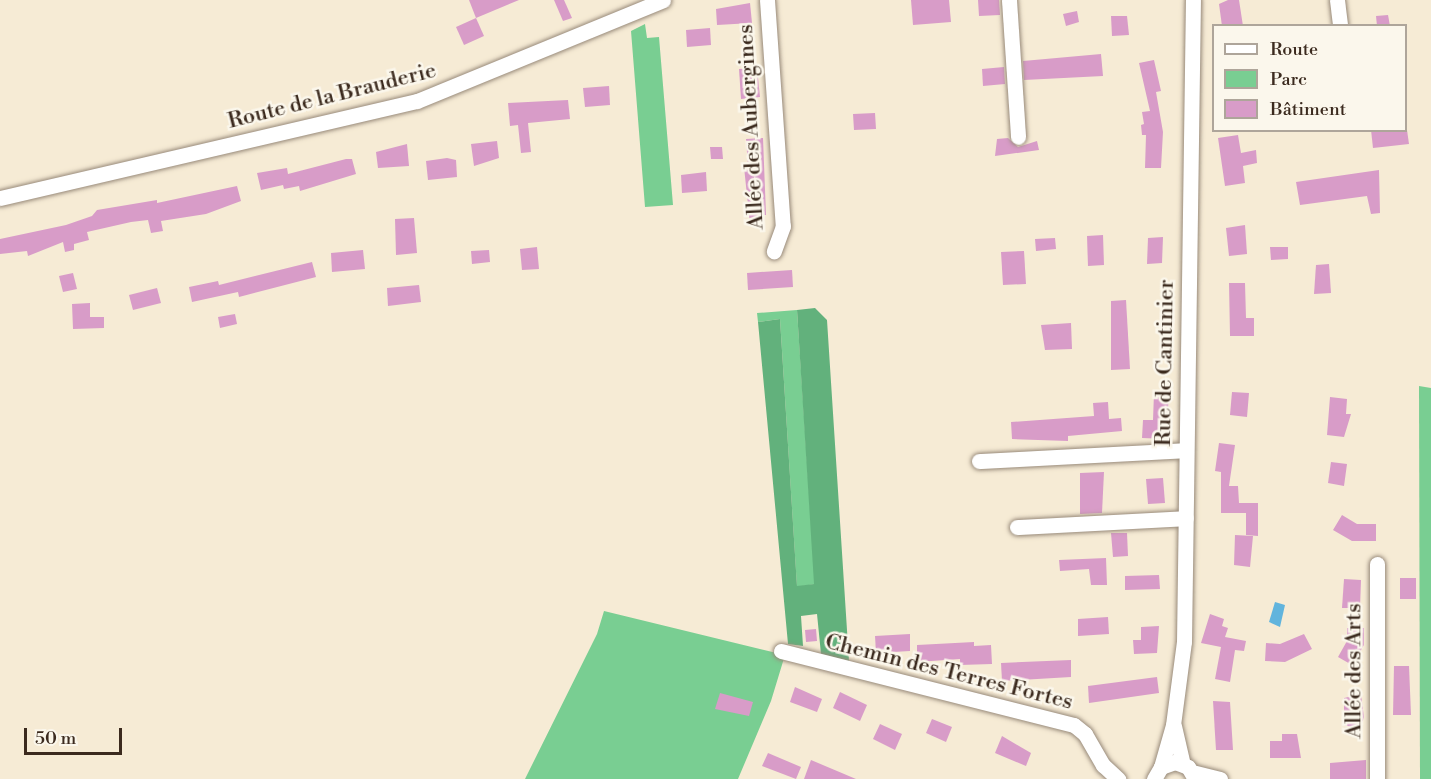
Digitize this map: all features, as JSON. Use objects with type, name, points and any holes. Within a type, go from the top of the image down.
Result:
[{"type":"street","name":"Route de la Brauderie","points":[[0,198],[417,101],[663,0]]},
{"type":"street","name":"Allée des Aubergines","points":[[767,0],[783,226],[774,251]]},
{"type":"street","points":[[1009,0],[1018,136]]},
{"type":"street","name":"Rue de Cantinier","points":[[1158,773],[1173,725],[1184,642],[1193,0]]},
{"type":"street","points":[[1336,0],[1340,24]]},
{"type":"street","points":[[980,461],[1186,450]]},
{"type":"street","points":[[1017,526],[1186,518]]},
{"type":"street","name":"Allée des Arts","points":[[1377,564],[1377,779]]},
{"type":"street","name":"Chemin des Terres Fortes","points":[[781,651],[1074,725],[1085,734],[1103,765],[1118,779]]},
{"type":"street","name":"Rue de Cantinier","points":[[1173,725],[1190,771]]},
{"type":"street","points":[[1158,773],[1190,771],[1220,779]]},
{"type":"green space","points":[[645,24],[647,38],[659,37],[673,205],[645,207],[631,31]]},
{"type":"green space","points":[[815,308],[827,320],[849,661],[821,654],[817,614],[801,616],[803,646],[788,644],[758,322],[780,319],[797,586],[814,584],[797,310]]},
{"type":"green space","points":[[797,310],[815,584],[797,587],[780,319],[758,322],[757,313]]},
{"type":"green space","points":[[1419,386],[1431,388],[1431,779],[1420,779]]},
{"type":"green space","points":[[604,611],[785,655],[771,701],[738,779],[525,779],[597,634]]},
{"type":"water","points":[[1275,602],[1285,605],[1280,627],[1269,622]]},
{"type":"building","points":[[469,0],[519,0],[476,18]]},
{"type":"building","points":[[554,0],[564,0],[572,18],[563,21]]},
{"type":"building","points":[[911,0],[949,0],[951,22],[913,25]]},
{"type":"building","points":[[978,0],[999,0],[1000,15],[979,16]]},
{"type":"building","points":[[1228,0],[1239,0],[1243,24],[1222,24],[1219,4]]},
{"type":"building","points":[[750,3],[752,23],[717,25],[716,9]]},
{"type":"building","points":[[1077,11],[1079,22],[1066,26],[1063,14]]},
{"type":"building","points":[[1388,15],[1390,24],[1377,24],[1376,16]]},
{"type":"building","points":[[1111,16],[1127,16],[1129,35],[1112,36]]},
{"type":"building","points":[[476,18],[484,36],[464,45],[456,27]]},
{"type":"building","points":[[710,28],[711,45],[687,47],[686,30]]},
{"type":"building","points":[[1101,54],[1103,76],[1024,80],[1023,61]]},
{"type":"building","points":[[1154,60],[1161,91],[1156,92],[1163,132],[1161,168],[1145,168],[1146,135],[1142,135],[1141,125],[1144,124],[1142,112],[1150,111],[1139,63]]},
{"type":"building","points":[[1004,67],[1005,84],[983,86],[982,69]]},
{"type":"building","points":[[757,68],[760,97],[741,99],[739,69]]},
{"type":"building","points":[[609,86],[610,105],[585,107],[583,88]]},
{"type":"building","points":[[568,100],[570,119],[528,123],[531,152],[521,153],[518,125],[510,126],[508,103]]},
{"type":"building","points":[[875,113],[876,129],[854,130],[853,114]]},
{"type":"building","points":[[1407,130],[1409,144],[1373,148],[1371,132],[1407,132]]},
{"type":"building","points":[[1238,135],[1241,153],[1256,150],[1257,163],[1243,166],[1245,183],[1225,186],[1218,138]]},
{"type":"building","points":[[763,138],[766,215],[762,215],[763,223],[750,224],[744,167],[748,166],[746,139]]},
{"type":"building","points":[[1008,138],[1018,147],[1037,141],[1039,150],[995,156],[997,139]]},
{"type":"building","points":[[497,141],[499,158],[474,166],[471,144]]},
{"type":"building","points":[[407,144],[409,166],[378,168],[376,152]]},
{"type":"building","points":[[710,147],[722,147],[723,159],[711,159]]},
{"type":"building","points":[[447,158],[456,160],[457,177],[428,180],[426,161]]},
{"type":"building","points":[[352,159],[356,174],[300,191],[299,186],[284,189],[283,185],[261,190],[257,173],[287,168],[288,174]]},
{"type":"building","points":[[1379,170],[1380,213],[1371,214],[1367,196],[1300,205],[1296,182]]},
{"type":"building","points":[[706,172],[707,191],[682,193],[681,175]]},
{"type":"building","points":[[237,186],[241,201],[206,214],[161,221],[163,231],[151,233],[148,220],[131,222],[87,232],[89,240],[74,244],[74,250],[65,252],[63,242],[28,256],[27,251],[0,254],[0,239],[66,225],[92,216],[97,210],[157,200],[157,203]]},
{"type":"building","points":[[414,218],[417,253],[396,255],[395,219]]},
{"type":"building","points":[[1245,225],[1247,254],[1229,256],[1226,228]]},
{"type":"building","points":[[1103,235],[1104,265],[1088,266],[1087,236]]},
{"type":"building","points":[[1163,237],[1162,263],[1147,264],[1148,238]]},
{"type":"building","points":[[1055,238],[1056,249],[1036,251],[1035,239]]},
{"type":"building","points":[[537,247],[539,269],[522,270],[520,249]]},
{"type":"building","points":[[1270,247],[1288,247],[1288,259],[1271,260]]},
{"type":"building","points":[[363,250],[365,269],[332,272],[331,253]]},
{"type":"building","points":[[489,250],[490,262],[472,264],[471,251]]},
{"type":"building","points":[[1024,251],[1026,284],[1003,285],[1001,252]]},
{"type":"building","points":[[312,262],[316,277],[239,297],[238,292],[192,302],[189,287],[218,281],[219,285]]},
{"type":"building","points":[[1329,264],[1331,293],[1314,294],[1316,265]]},
{"type":"building","points":[[792,270],[793,287],[748,290],[747,273]]},
{"type":"building","points":[[73,273],[77,289],[63,292],[59,276]]},
{"type":"building","points":[[1229,283],[1245,283],[1246,318],[1254,318],[1254,336],[1230,336]]},
{"type":"building","points":[[419,285],[421,302],[388,306],[387,288]]},
{"type":"building","points":[[157,288],[161,303],[133,310],[129,295]]},
{"type":"building","points":[[1126,300],[1130,369],[1111,370],[1111,301]]},
{"type":"building","points":[[90,303],[90,317],[104,317],[104,328],[73,329],[72,304]]},
{"type":"building","points":[[235,314],[237,324],[220,328],[218,317]]},
{"type":"building","points":[[1071,323],[1072,349],[1045,350],[1041,325]]},
{"type":"building","points":[[1232,392],[1249,393],[1247,417],[1230,415]]},
{"type":"building","points":[[1154,393],[1169,394],[1166,439],[1142,438],[1143,420],[1153,420]]},
{"type":"building","points":[[1330,397],[1347,399],[1346,414],[1351,414],[1344,437],[1327,435]]},
{"type":"building","points":[[1108,402],[1109,419],[1121,418],[1122,431],[1068,436],[1068,441],[1012,439],[1011,422],[1094,416],[1093,403]]},
{"type":"building","points":[[1219,443],[1235,445],[1229,486],[1238,486],[1239,503],[1258,503],[1258,536],[1246,535],[1246,513],[1221,513],[1221,472],[1215,471]]},
{"type":"building","points":[[1331,462],[1347,464],[1344,486],[1328,483]]},
{"type":"building","points":[[1104,472],[1102,513],[1080,514],[1080,473]]},
{"type":"building","points":[[1163,478],[1165,503],[1148,504],[1146,479]]},
{"type":"building","points":[[1342,515],[1357,524],[1376,524],[1376,541],[1352,541],[1333,530]]},
{"type":"building","points":[[1111,533],[1127,533],[1128,556],[1113,557]]},
{"type":"building","points":[[1235,535],[1253,536],[1250,567],[1234,565]]},
{"type":"building","points":[[1106,558],[1107,585],[1091,585],[1089,569],[1060,571],[1059,560]]},
{"type":"building","points":[[1159,575],[1160,589],[1125,590],[1125,576]]},
{"type":"building","points":[[1400,578],[1416,578],[1416,599],[1400,599]]},
{"type":"building","points":[[1344,579],[1361,580],[1360,608],[1342,608]]},
{"type":"building","points":[[1210,614],[1224,619],[1222,626],[1228,628],[1225,637],[1246,641],[1244,651],[1235,650],[1230,682],[1215,679],[1221,647],[1201,643]]},
{"type":"building","points":[[1108,617],[1109,634],[1078,636],[1078,619]]},
{"type":"building","points":[[1159,626],[1157,653],[1134,654],[1133,640],[1141,640],[1141,627]]},
{"type":"building","points":[[1347,628],[1364,628],[1364,645],[1352,665],[1338,657],[1347,641]]},
{"type":"building","points":[[816,629],[817,641],[806,642],[805,630]]},
{"type":"building","points":[[910,634],[910,651],[876,653],[875,636]]},
{"type":"building","points":[[1304,634],[1312,649],[1285,662],[1265,661],[1266,643],[1280,644]]},
{"type":"building","points":[[974,642],[974,646],[991,645],[992,664],[960,665],[960,659],[917,662],[917,645]]},
{"type":"building","points":[[1071,660],[1071,677],[1002,681],[1001,663]]},
{"type":"building","points":[[1394,666],[1409,666],[1411,715],[1393,715]]},
{"type":"building","points":[[1157,677],[1159,693],[1089,703],[1088,686]]},
{"type":"building","points":[[795,687],[822,699],[817,712],[790,702]]},
{"type":"building","points":[[840,692],[867,705],[860,721],[833,708]]},
{"type":"building","points":[[720,693],[753,702],[749,716],[715,709]]},
{"type":"building","points":[[1361,694],[1364,717],[1360,729],[1344,725],[1344,698]]},
{"type":"building","points":[[1213,701],[1230,702],[1233,750],[1216,750]]},
{"type":"building","points":[[932,719],[952,727],[946,742],[926,733]]},
{"type":"building","points":[[880,724],[902,734],[895,750],[873,739]]},
{"type":"building","points":[[1282,734],[1297,734],[1301,758],[1270,758],[1270,741],[1282,741]]},
{"type":"building","points":[[1002,736],[1031,753],[1026,766],[995,753]]},
{"type":"building","points":[[768,753],[801,767],[796,779],[762,766]]},
{"type":"building","points":[[811,760],[856,779],[804,779]]},
{"type":"building","points":[[1366,760],[1366,779],[1330,779],[1330,763]]}]
